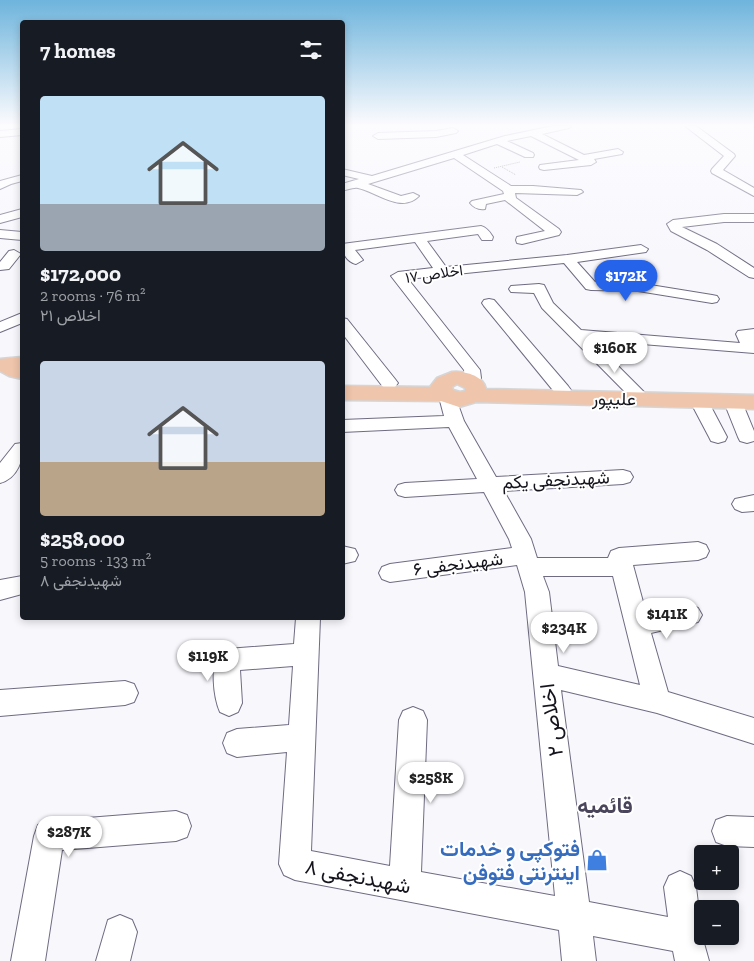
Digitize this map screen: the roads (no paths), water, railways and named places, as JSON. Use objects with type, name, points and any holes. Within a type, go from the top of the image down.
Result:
[{"type":"main road","points":[[9,364],[16,372],[20,373]]},
{"type":"main road","name":"علیپور","points":[[345,382],[389,382],[459,395],[562,390],[754,396]]},
{"type":"main road","name":"علیپور","points":[[345,393],[743,402]]},
{"type":"street","points":[[345,187],[401,171]]},
{"type":"street","points":[[481,171],[509,193],[510,198],[554,232],[522,240]]},
{"type":"street","points":[[716,171],[754,193]]},
{"type":"street","points":[[345,173],[372,180]]},
{"type":"street","points":[[0,186],[8,181],[20,178]]},
{"type":"street","points":[[358,184],[401,200],[413,196]]},
{"type":"street","points":[[481,206],[476,203],[509,193],[578,192]]},
{"type":"street","points":[[708,208],[724,218]]},
{"type":"street","points":[[0,219],[20,214]]},
{"type":"street","points":[[518,219],[532,216]]},
{"type":"street","points":[[754,218],[724,218],[673,224],[675,228],[712,247],[754,274]]},
{"type":"street","points":[[356,260],[346,247],[481,230],[487,236]]},
{"type":"street","points":[[0,234],[20,236]]},
{"type":"street","points":[[418,238],[443,272]]},
{"type":"street","name":"اخلاص ۱۷","points":[[459,395],[473,378],[472,370],[398,276],[567,259],[641,249]]},
{"type":"street","points":[[0,266],[4,266],[14,254]]},
{"type":"street","points":[[567,259],[591,286],[638,287],[712,299]]},
{"type":"street","points":[[519,296],[539,288],[547,305],[636,393]]},
{"type":"street","points":[[489,303],[562,390]]},
{"type":"street","points":[[1,323],[20,318]]},
{"type":"street","points":[[345,326],[389,382]]},
{"type":"street","points":[[576,334],[750,349],[744,334],[754,334]]},
{"type":"street","points":[[345,350],[362,347]]},
{"type":"street","points":[[345,425],[459,395]]},
{"type":"street","name":"اخلاص ۲","points":[[459,395],[490,484],[520,539],[537,592],[579,961]]},
{"type":"street","points":[[699,401],[718,437]]},
{"type":"street","points":[[743,402],[747,437]]},
{"type":"street","points":[[0,476],[20,451]]},
{"type":"street","name":"شهیدنجفی یکم","points":[[406,490],[622,477]]},
{"type":"street","points":[[657,701],[620,557],[698,551]]},
{"type":"street","name":"شهیدنجفی ۶","points":[[390,573],[527,561],[622,567]]},
{"type":"street","points":[[0,590],[20,585]]},
{"type":"street","points":[[637,625],[690,615]]},
{"type":"street","name":"شهیدنجفی ۸","points":[[308,620],[295,864],[574,917],[690,949]]},
{"type":"street","points":[[229,703],[227,660],[306,654]]},
{"type":"street","points":[[546,676],[657,701],[754,731]]},
{"type":"street","points":[[0,703],[125,693]]},
{"type":"street","points":[[405,886],[413,720]]},
{"type":"street","points":[[237,743],[302,738]]},
{"type":"street","points":[[28,961],[49,836],[176,826]]},
{"type":"street","points":[[680,886],[690,949]]},
{"type":"place","name":"فتوکپی و خدمات اینترنتی فتوفن","points":[[597,860]]},
{"type":"district","name":"قائمیه","points":[[605,805]]}]
